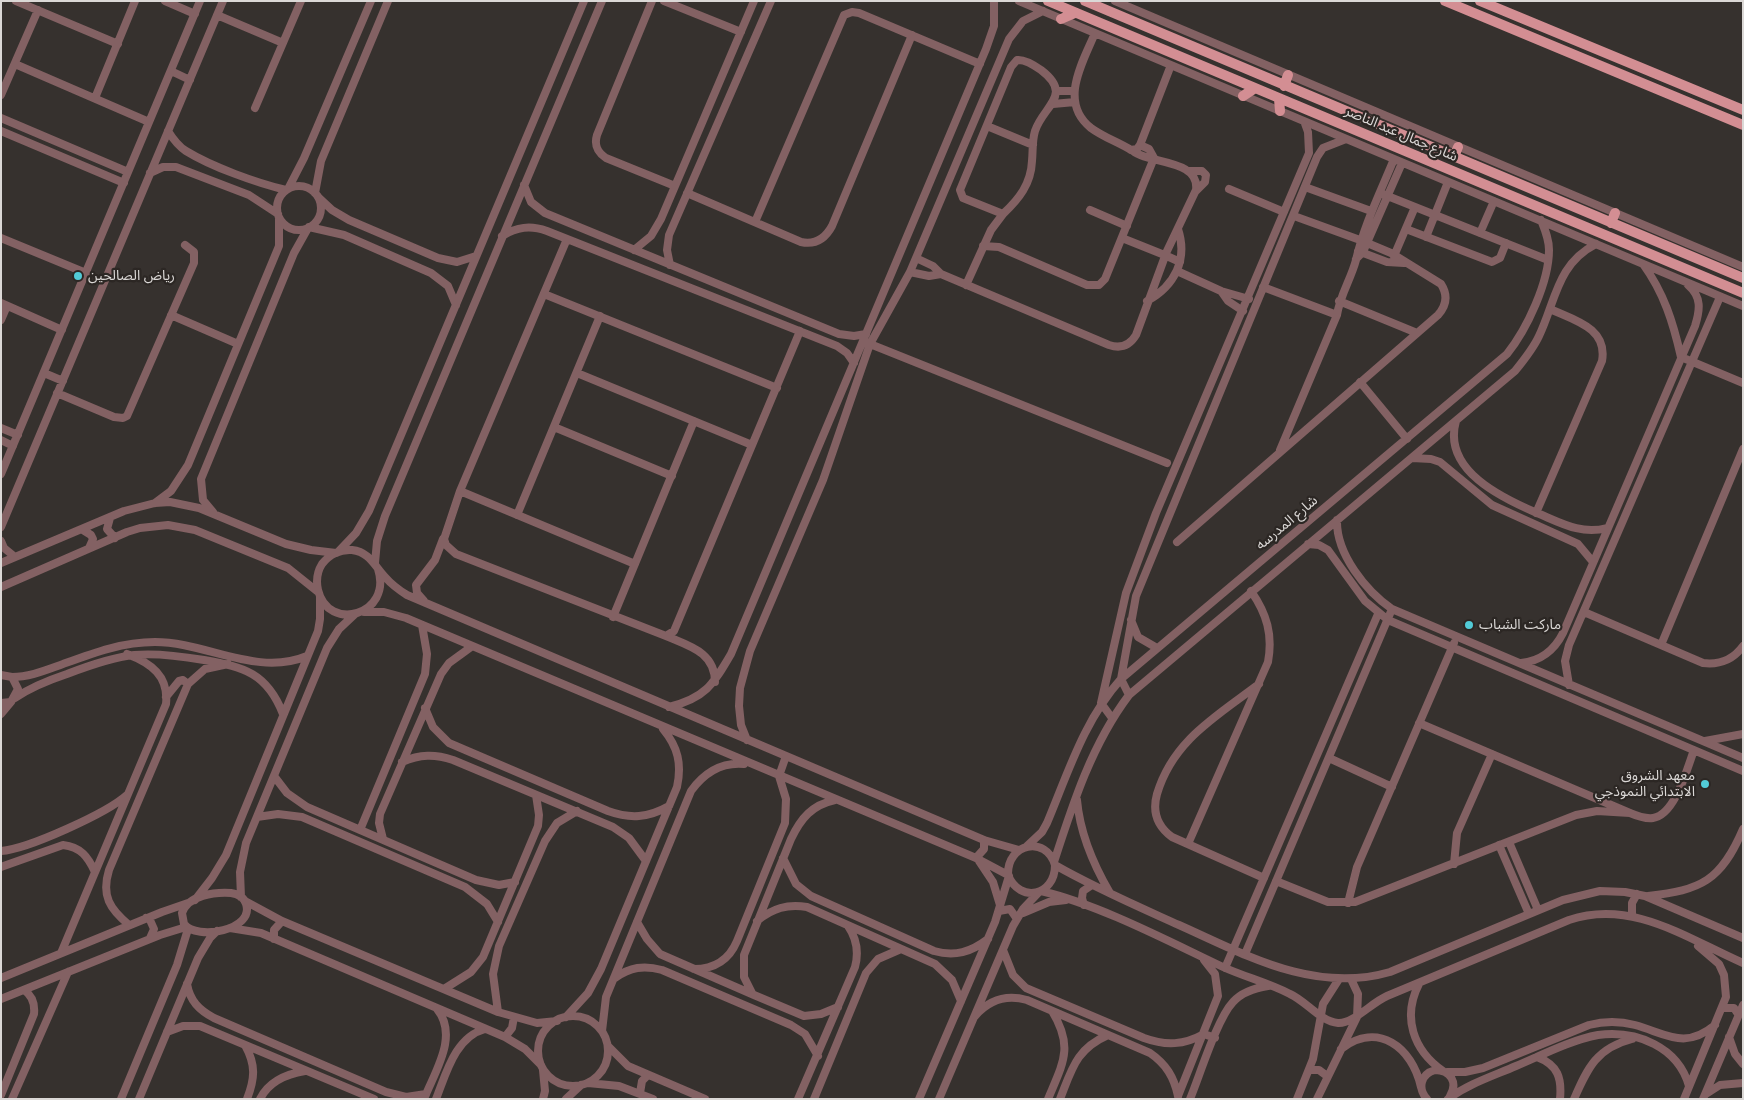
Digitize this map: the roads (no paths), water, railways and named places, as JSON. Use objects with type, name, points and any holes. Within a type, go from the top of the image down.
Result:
[{"type":"main road","name":"شارع جمال عبد الناصر","points":[[1048,1],[1743,293]]},
{"type":"main road","name":"شارع جمال عبد الناصر","points":[[1085,1],[1743,278]]},
{"type":"main road","points":[[1445,1],[1743,125]]},
{"type":"main road","points":[[1480,1],[1743,110]]},
{"type":"main road","points":[[1060,18],[1075,12]]},
{"type":"main road","points":[[1284,86],[1288,75]]},
{"type":"main road","points":[[1243,96],[1255,88]]},
{"type":"main road","points":[[1279,98],[1280,111]]},
{"type":"main road","points":[[1454,157],[1458,147]]},
{"type":"main road","points":[[1611,223],[1616,213]]},
{"type":"street","points":[[16,1],[118,44]]},
{"type":"street","points":[[95,98],[135,1]]},
{"type":"street","points":[[165,1],[195,14]]},
{"type":"street","points":[[1,474],[200,1]]},
{"type":"street","points":[[1,527],[223,1]]},
{"type":"street","points":[[255,108],[301,1]]},
{"type":"street","points":[[155,503],[171,491],[184,475],[279,246],[279,198],[287,189],[322,116],[371,1]]},
{"type":"street","points":[[216,515],[203,500],[200,480],[298,244],[308,228],[317,221],[320,212],[316,195],[321,161],[388,1]]},
{"type":"street","points":[[584,1],[369,511],[356,533],[321,566],[317,579],[320,619],[308,654],[226,855],[212,878],[182,913],[182,921],[187,928],[198,932],[217,931],[230,928],[245,917],[241,860],[257,817],[323,658],[339,629],[377,597],[381,584],[377,566],[381,527],[602,1]]},
{"type":"street","points":[[652,1],[597,135],[596,146],[598,151],[606,158],[675,186]]},
{"type":"street","points":[[664,1],[741,32]]},
{"type":"street","points":[[634,250],[646,241],[655,230],[754,1]]},
{"type":"street","points":[[670,265],[667,250],[669,235],[771,1]]},
{"type":"street","points":[[669,707],[696,698],[714,683],[731,654],[986,50],[994,26],[994,1]]},
{"type":"street","points":[[1019,1],[1743,306]]},
{"type":"street","points":[[1115,1],[1743,267]]},
{"type":"street","points":[[1,95],[38,10]]},
{"type":"street","points":[[747,740],[741,725],[739,706],[740,688],[747,660],[823,480],[870,344],[910,272],[1002,55],[1015,29],[1032,15],[1043,11]]},
{"type":"street","points":[[755,222],[844,15],[852,12],[859,13],[980,64]]},
{"type":"street","points":[[217,14],[283,43]]},
{"type":"street","points":[[916,258],[933,266],[941,274],[1114,347],[1124,346],[1133,339],[1166,255],[1194,193],[1206,177],[1202,171],[1188,171],[1154,158],[1149,149],[1136,148],[1091,128],[1081,116],[1075,102],[1074,90],[1095,33]]},
{"type":"street","points":[[687,193],[806,243],[818,241],[828,233],[912,35]]},
{"type":"street","points":[[986,50],[996,47],[1002,55]]},
{"type":"street","points":[[966,285],[988,236],[1026,188],[1032,168],[1033,144],[1038,124],[1053,104],[1056,91],[1053,82],[1047,74],[1031,64],[1016,60],[1011,67],[960,192],[963,198],[1004,214]]},
{"type":"street","points":[[15,64],[149,122]]},
{"type":"street","points":[[1136,148],[1171,65]]},
{"type":"street","points":[[171,71],[190,80]]},
{"type":"street","points":[[1056,91],[1074,90]]},
{"type":"street","points":[[1053,104],[1075,102]]},
{"type":"street","points":[[322,116],[337,122]]},
{"type":"street","points":[[1,118],[128,172]]},
{"type":"street","points":[[1112,718],[1101,703],[1126,594],[1178,461],[1242,311],[1249,299],[1305,162],[1310,144],[1304,122]]},
{"type":"street","points":[[702,123],[715,129]]},
{"type":"street","points":[[986,126],[1033,144]]},
{"type":"street","points":[[1,131],[124,183]]},
{"type":"street","points":[[168,131],[178,145],[192,155],[253,181],[287,189],[302,186],[349,220],[438,258],[457,262],[476,256]]},
{"type":"street","points":[[528,134],[543,140]]},
{"type":"street","points":[[1129,695],[1121,679],[1130,618],[1136,596],[1314,165],[1323,148],[1346,139]]},
{"type":"street","points":[[984,246],[999,247],[1087,285],[1095,286],[1105,279],[1154,158]]},
{"type":"street","points":[[1364,241],[1371,211],[1384,195],[1394,159]]},
{"type":"street","points":[[1305,162],[1314,165]]},
{"type":"street","points":[[1278,453],[1337,315],[1339,302],[1356,259],[1384,195],[1402,163]]},
{"type":"street","points":[[150,173],[163,167],[176,167],[249,196],[290,228],[299,230],[308,228],[344,236],[431,273],[448,286],[456,305]]},
{"type":"street","points":[[1188,171],[1196,181],[1194,193]]},
{"type":"street","points":[[1426,237],[1448,182]]},
{"type":"street","points":[[524,186],[532,202],[538,208],[554,217],[842,335],[866,334]]},
{"type":"street","points":[[928,186],[944,192]]},
{"type":"street","points":[[1305,187],[1371,211]]},
{"type":"street","points":[[1229,189],[1284,212]]},
{"type":"street","points":[[1384,195],[1548,260]]},
{"type":"street","points":[[1480,233],[1494,201]]},
{"type":"street","points":[[1394,256],[1415,207]]},
{"type":"street","points":[[1090,210],[1127,226]]},
{"type":"street","points":[[1177,542],[1442,310],[1446,297],[1441,284],[1429,275],[1364,241],[1294,216]]},
{"type":"street","points":[[547,231],[547,222],[554,217]]},
{"type":"street","name":"شارع المدرسه","points":[[1022,848],[1038,836],[1047,823],[1084,736],[1101,703],[1121,679],[1507,354],[1521,335],[1537,296],[1548,260],[1548,239],[1540,220]]},
{"type":"street","points":[[502,236],[519,228],[529,227],[547,231],[837,346],[847,353],[854,363]]},
{"type":"street","points":[[1147,301],[1165,289],[1177,272],[1182,245],[1178,229]]},
{"type":"street","points":[[1406,229],[1492,262],[1499,260],[1506,243]]},
{"type":"street","points":[[655,230],[661,236],[669,235]]},
{"type":"street","points":[[988,236],[999,247]]},
{"type":"street","points":[[1,238],[86,273]]},
{"type":"street","points":[[1122,238],[1180,262]]},
{"type":"street","points":[[425,603],[417,593],[416,584],[435,560],[460,491],[568,239]]},
{"type":"street","points":[[938,1099],[1018,917],[1052,881],[1054,864],[1076,796],[1096,748],[1112,718],[1129,695],[1505,380],[1524,360],[1537,339],[1560,282],[1570,263],[1586,248],[1596,244]]},
{"type":"street","points":[[57,393],[114,417],[123,418],[127,416],[195,259],[193,250],[185,245]]},
{"type":"street","points":[[1360,251],[1387,262],[1404,263]]},
{"type":"street","points":[[1642,263],[1659,287],[1668,307],[1681,357]]},
{"type":"street","points":[[910,272],[929,276],[941,274]]},
{"type":"street","points":[[1177,272],[1221,291],[1249,299]]},
{"type":"street","points":[[700,291],[704,279]]},
{"type":"street","points":[[1520,664],[1546,655],[1559,642],[1695,326],[1700,309],[1696,294],[1681,280]]},
{"type":"street","points":[[1264,287],[1337,315]]},
{"type":"street","points":[[1221,291],[1228,301],[1242,311]]},
{"type":"street","points":[[544,294],[777,388]]},
{"type":"street","points":[[1536,513],[1604,352],[1600,336],[1594,330],[1537,296]]},
{"type":"street","points":[[1569,684],[1565,661],[1572,637],[1720,297]]},
{"type":"street","points":[[1339,302],[1417,333]]},
{"type":"street","points":[[1,320],[4,304],[62,330]]},
{"type":"street","points":[[252,311],[268,317]]},
{"type":"street","points":[[171,316],[238,344]]},
{"type":"street","points":[[517,515],[600,316]]},
{"type":"street","points":[[666,636],[676,626],[800,331]]},
{"type":"street","points":[[837,346],[842,343],[842,335]]},
{"type":"street","points":[[870,344],[1167,463]]},
{"type":"street","points":[[1681,357],[1743,383]]},
{"type":"street","points":[[44,373],[63,381]]},
{"type":"street","points":[[577,373],[752,445]]},
{"type":"street","points":[[425,378],[440,384]]},
{"type":"street","points":[[1360,382],[1407,440]]},
{"type":"street","points":[[1432,418],[1443,432]]},
{"type":"street","points":[[614,617],[694,421]]},
{"type":"street","points":[[1456,421],[1454,430],[1455,448],[1464,463],[1495,493],[1577,530],[1592,531],[1608,528]]},
{"type":"street","points":[[554,427],[672,476]]},
{"type":"street","points":[[1,428],[18,435]]},
{"type":"street","points":[[1,440],[13,446]]},
{"type":"street","points":[[1661,645],[1743,449]]},
{"type":"street","points":[[1412,458],[1431,459],[1440,462],[1485,500],[1500,510],[1578,544],[1593,562]]},
{"type":"street","points":[[1178,461],[1189,465]]},
{"type":"street","points":[[807,473],[823,480]]},
{"type":"street","points":[[460,491],[635,564]]},
{"type":"street","points":[[1,563],[83,530],[124,511],[155,503],[186,504],[286,544],[311,550],[358,551],[377,566],[399,590],[425,603],[984,840],[1022,848],[1040,847],[1046,851],[1054,864],[1092,885],[1245,954],[1293,972],[1339,979],[1351,979],[1390,972],[1538,910],[1587,892],[1612,891],[1641,895],[1687,890],[1708,880],[1724,864],[1743,829]]},
{"type":"street","points":[[110,518],[107,529],[114,538]]},
{"type":"street","points":[[1337,520],[1340,541],[1350,562],[1374,594],[1392,609],[1743,758]]},
{"type":"street","points":[[1,587],[89,548],[140,528],[168,525],[196,530],[288,568],[304,579],[334,611],[358,613],[384,612],[422,625],[662,728],[977,859],[1009,875],[1017,889],[1024,892],[1040,892],[1084,905],[1225,968],[1300,999],[1324,1018],[1337,1023],[1351,1021],[1378,1000],[1581,916],[1607,912],[1632,915],[1743,963]]},
{"type":"street","points":[[83,530],[91,534],[92,544],[89,548]]},
{"type":"street","points":[[444,534],[446,545],[456,554],[666,636],[702,652],[713,669],[714,683]]},
{"type":"street","points":[[1,541],[15,557]]},
{"type":"street","points":[[1308,544],[1319,545],[1328,550],[1365,601],[1378,614],[1388,620],[1743,771]]},
{"type":"street","points":[[1188,844],[1268,662],[1270,636],[1264,612],[1251,591]]},
{"type":"street","points":[[1245,954],[1392,609]]},
{"type":"street","points":[[1584,612],[1696,660],[1711,664],[1730,658],[1743,646]]},
{"type":"street","points":[[1225,968],[1378,614]]},
{"type":"street","points":[[1130,618],[1138,636],[1157,648]]},
{"type":"street","points":[[360,830],[418,695],[427,664],[427,644],[422,625]]},
{"type":"street","points":[[1562,633],[1565,637],[1572,637]]},
{"type":"street","points":[[1348,903],[1357,867],[1457,637]]},
{"type":"street","points":[[8,676],[31,675],[114,646],[140,642],[179,644],[254,662],[276,664],[308,654],[316,653],[323,658]]},
{"type":"street","points":[[383,839],[378,823],[380,814],[429,699],[441,674],[449,664],[471,647]]},
{"type":"street","points":[[1,703],[13,700],[43,683],[105,659],[127,654],[158,653],[228,664],[250,671],[267,685],[283,714]]},
{"type":"street","points":[[61,953],[164,710],[166,688],[158,671],[127,654]]},
{"type":"street","points":[[731,654],[738,659],[747,660]]},
{"type":"street","points":[[250,671],[256,668],[254,662]]},
{"type":"street","points":[[129,925],[108,904],[105,885],[109,870],[188,684],[205,669],[228,664]]},
{"type":"street","points":[[1,666],[18,689],[13,700],[1,714]]},
{"type":"street","points":[[166,698],[179,681],[185,681],[188,684]]},
{"type":"street","points":[[1259,684],[1191,737],[1167,767],[1155,802],[1155,812],[1160,827],[1166,833],[1264,878]]},
{"type":"street","points":[[418,695],[426,695],[429,699]]},
{"type":"street","points":[[425,708],[433,727],[445,739],[459,748],[618,814],[639,817],[669,806]]},
{"type":"street","points":[[1419,723],[1630,813]]},
{"type":"street","points":[[543,1099],[545,1079],[539,1048],[540,1040],[550,1026],[566,1017],[582,1002],[595,981],[677,787],[679,761],[673,743],[662,728]]},
{"type":"street","points":[[1704,742],[1743,734]]},
{"type":"street","points":[[453,760],[453,752],[459,748]]},
{"type":"street","points":[[1276,881],[1318,899],[1348,903],[1369,897],[1586,812],[1608,811],[1655,818],[1668,811],[1694,750]]},
{"type":"street","points":[[1454,864],[1457,833],[1492,754]]},
{"type":"street","points":[[402,762],[422,755],[433,755],[453,760],[613,827],[636,845],[646,861]]},
{"type":"street","points":[[694,969],[712,967],[721,963],[728,957],[737,941],[785,823],[787,805],[784,788],[779,776],[786,756]]},
{"type":"street","points":[[1329,758],[1392,787]]},
{"type":"street","points":[[705,1099],[648,1075],[620,1060],[608,1046],[602,1031],[603,1008],[691,790],[709,772],[722,766],[751,765]]},
{"type":"street","points":[[274,776],[287,793],[308,807],[360,830],[476,880],[499,885],[515,882]]},
{"type":"street","points":[[677,787],[685,786],[691,790]]},
{"type":"street","points":[[1,851],[25,846],[95,816],[116,804],[129,793]]},
{"type":"street","points":[[444,989],[471,972],[483,957],[534,836],[539,816],[536,795]]},
{"type":"street","points":[[1076,796],[1079,818],[1088,849],[1110,893]]},
{"type":"street","points":[[754,995],[748,987],[743,967],[747,946],[791,838],[797,826],[809,811],[826,802],[835,800]]},
{"type":"street","points":[[302,817],[303,812],[308,807]]},
{"type":"street","points":[[498,1012],[493,986],[494,962],[545,841],[557,823],[577,811]]},
{"type":"street","points":[[257,817],[278,814],[302,817],[472,890],[488,904],[498,922]]},
{"type":"street","points":[[613,827],[618,820],[618,814]]},
{"type":"street","points":[[534,836],[542,834],[545,841]]},
{"type":"street","points":[[781,834],[791,838]]},
{"type":"street","points":[[977,859],[984,849],[984,840]]},
{"type":"street","points":[[1509,842],[1538,910]]},
{"type":"street","points":[[1,867],[63,845],[83,852],[97,886],[105,885]]},
{"type":"street","points":[[1499,846],[1529,914]]},
{"type":"street","points":[[919,1099],[988,939],[1009,875],[1010,860],[1022,848]]},
{"type":"street","points":[[226,855],[232,860],[241,860]]},
{"type":"street","points":[[783,858],[796,884],[811,896],[940,952],[953,954],[966,952],[988,939]]},
{"type":"street","points":[[977,859],[993,882],[999,909]]},
{"type":"street","points":[[472,890],[478,885],[476,880]]},
{"type":"street","points":[[1084,905],[1082,894],[1086,888],[1092,885]]},
{"type":"street","points":[[1,978],[146,918],[191,901],[225,892],[243,899],[282,921],[498,1012],[537,1023],[557,1021]]},
{"type":"street","points":[[1632,915],[1632,903],[1641,895]]},
{"type":"street","points":[[1641,895],[1743,938]]},
{"type":"street","points":[[807,907],[806,902],[811,896]]},
{"type":"street","points":[[1018,917],[1049,902],[1072,900]]},
{"type":"street","points":[[758,921],[766,914],[780,908],[807,907],[935,964],[952,980],[961,1001]]},
{"type":"street","points":[[999,909],[1010,909],[1018,917]]},
{"type":"street","points":[[146,918],[153,925],[153,934],[150,938]]},
{"type":"street","points":[[274,939],[274,930],[282,921]]},
{"type":"street","points":[[637,922],[650,943],[667,957],[754,995],[804,1016],[821,1014],[838,1007]]},
{"type":"street","points":[[802,1097],[855,967],[857,958],[856,940],[846,924]]},
{"type":"street","points":[[1,999],[150,938],[187,928]]},
{"type":"street","points":[[121,1099],[173,974],[187,928]]},
{"type":"street","points":[[230,928],[251,930],[274,939],[505,1037],[525,1049],[548,1075],[563,1085],[619,1086],[653,1099]]},
{"type":"street","points":[[139,1099],[188,982],[204,948],[217,931]]},
{"type":"street","points":[[1684,1099],[1726,997],[1724,975],[1719,964],[1689,939]]},
{"type":"street","points":[[737,941],[740,945],[747,946]]},
{"type":"street","points":[[814,1099],[866,973],[885,954],[902,949]]},
{"type":"street","points":[[1003,950],[1013,975],[1026,988],[1155,1042],[1186,1042],[1204,1034],[1215,1038]]},
{"type":"street","points":[[935,964],[941,959],[940,952]]},
{"type":"street","points":[[1177,1097],[1215,1007],[1218,985],[1215,974],[1201,956]]},
{"type":"street","points":[[483,957],[488,961],[494,962]]},
{"type":"street","points":[[662,970],[662,963],[667,957]]},
{"type":"street","points":[[614,979],[622,973],[636,968],[652,967],[662,970],[799,1029],[810,1041],[818,1056]]},
{"type":"street","points":[[855,967],[862,968],[866,973]]},
{"type":"street","points":[[12,1099],[46,1018],[68,972]]},
{"type":"street","points":[[173,974],[184,975],[188,982],[192,1000],[198,1008],[214,1018],[386,1095],[425,1096],[442,1055],[446,1036],[446,1025],[436,1008]]},
{"type":"street","points":[[1297,1099],[1316,1048],[1320,1014],[1327,996],[1339,979]]},
{"type":"street","points":[[1317,1099],[1339,1050],[1357,1017],[1358,994],[1351,979]]},
{"type":"street","points":[[595,981],[603,987],[610,987]]},
{"type":"street","points":[[1418,984],[1409,1013],[1413,1035],[1425,1056],[1445,1071],[1454,1082],[1454,1091],[1449,1098]]},
{"type":"street","points":[[1190,1099],[1215,1038],[1233,1002],[1249,991],[1270,986]]},
{"type":"street","points":[[1021,998],[1021,992],[1026,988]]},
{"type":"street","points":[[1,1095],[34,1014],[33,1000],[30,994],[24,990]]},
{"type":"street","points":[[975,1016],[982,1008],[995,1000],[1011,997],[1021,998],[1150,1053],[1166,1066],[1174,1081],[1177,1097]]},
{"type":"street","points":[[1703,1097],[1743,1004]]},
{"type":"street","points":[[1722,1008],[1734,1008],[1738,1014]]},
{"type":"street","points":[[34,1014],[42,1011],[46,1018]]},
{"type":"street","points":[[1048,1099],[1065,1059],[1062,1030],[1052,1011]]},
{"type":"street","points":[[799,1029],[804,1025],[804,1016]]},
{"type":"street","points":[[505,1037],[512,1028],[514,1017]]},
{"type":"street","points":[[566,1017],[590,1020],[602,1031]]},
{"type":"street","points":[[209,1030],[208,1024],[214,1018]]},
{"type":"street","points":[[1421,1092],[1422,1079],[1428,1073],[1435,1070],[1465,1072],[1483,1068],[1600,1022],[1636,1025],[1670,1038],[1699,1036],[1715,1025]]},
{"type":"street","points":[[167,1032],[191,1025],[209,1030],[374,1099]]},
{"type":"street","points":[[436,1099],[452,1060],[462,1043],[478,1031],[485,1029]]},
{"type":"street","points":[[1062,1097],[1075,1063],[1090,1044],[1108,1035]]},
{"type":"street","points":[[1449,1098],[1465,1088],[1537,1057],[1598,1036],[1616,1035],[1635,1038],[1665,1048],[1681,1064],[1690,1086]]},
{"type":"street","points":[[1729,1036],[1735,1054],[1743,1064]]},
{"type":"street","points":[[1339,1050],[1354,1041],[1364,1038],[1386,1039],[1395,1044],[1410,1059],[1421,1092],[1427,1099]]},
{"type":"street","points":[[1574,1099],[1589,1066],[1598,1056],[1622,1042],[1635,1038]]},
{"type":"street","points":[[1665,1048],[1671,1044],[1670,1038]]},
{"type":"street","points":[[1150,1053],[1156,1049],[1155,1042]]},
{"type":"street","points":[[245,1045],[253,1062],[254,1072],[246,1099]]},
{"type":"street","points":[[566,1099],[602,1072],[608,1055],[608,1046]]},
{"type":"street","points":[[442,1055],[449,1053],[452,1060]]},
{"type":"street","points":[[1537,1057],[1556,1069],[1561,1082],[1560,1099]]},
{"type":"street","points":[[1065,1059],[1072,1059],[1075,1063]]},
{"type":"street","points":[[1483,1068],[1481,1074],[1487,1078]]},
{"type":"street","points":[[250,1089],[258,1089],[261,1097],[276,1080],[285,1075],[306,1070]]},
{"type":"street","points":[[1309,1070],[1319,1070],[1327,1076]]},
{"type":"street","points":[[640,1094],[642,1081],[648,1075]]},
{"type":"street","points":[[1703,1097],[1720,1085],[1743,1083]]},
{"type":"place","name":"رياض الصالحين","points":[[78,276]]},
{"type":"place","name":"ماركت الشباب","points":[[1469,625]]},
{"type":"place","name":"معهد الشروق الابتدائي النموذجي","points":[[1705,784]]}]
